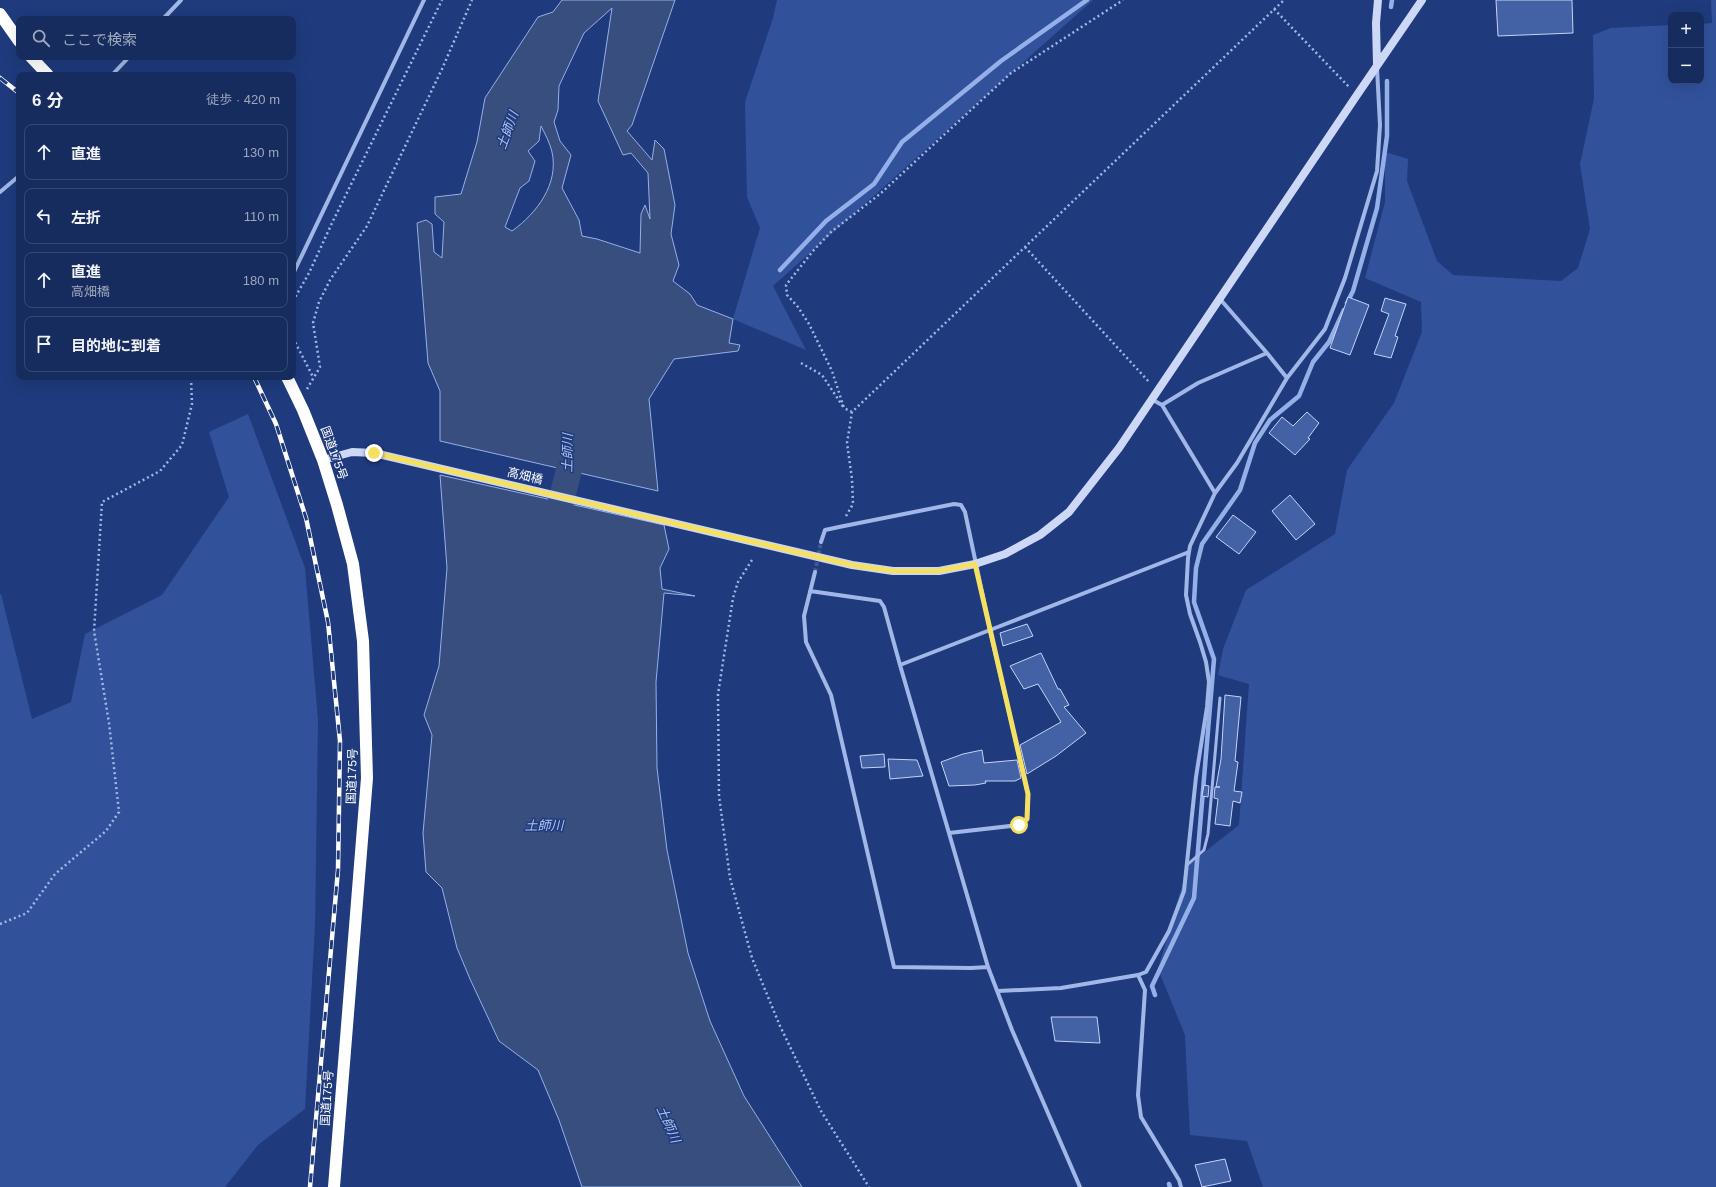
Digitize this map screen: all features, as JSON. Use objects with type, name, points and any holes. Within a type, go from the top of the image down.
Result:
[{"type":"highway","points":[[0,14],[16,37]]},
{"type":"highway","points":[[34,60],[45,72]]},
{"type":"highway","name":"国道175号","points":[[288,380],[303,410],[323,460],[353,564],[363,641],[367,778],[334,1187]]},
{"type":"street","points":[[167,16],[181,0]]},
{"type":"street","points":[[296,268],[424,0]]},
{"type":"street","points":[[998,990],[1061,988],[1138,975],[1146,972],[1169,931],[1184,891],[1196,777],[1207,707],[1209,682],[1206,662],[1190,614],[1186,596],[1190,546],[1215,494],[1237,463],[1287,378],[1325,329],[1345,278],[1377,171],[1380,125],[1376,23],[1378,0]]},
{"type":"street","name":"高畑橋","points":[[323,460],[352,452],[374,453],[852,565],[893,571],[939,571],[975,564],[1005,554],[1040,535],[1069,512],[1119,448],[1422,0]]},
{"type":"street","points":[[115,72],[126,60]]},
{"type":"street","points":[[0,192],[16,179]]},
{"type":"street","points":[[1220,298],[1267,352],[1287,378]]},
{"type":"street","points":[[1162,405],[1198,383],[1267,352]]},
{"type":"street","points":[[1151,399],[1162,405],[1215,494]]},
{"type":"street","points":[[821,542],[825,530],[839,527],[954,504],[961,505],[965,512],[975,564],[1028,794],[1027,819],[1019,825],[949,833]]},
{"type":"street","points":[[900,665],[1189,552]]},
{"type":"street","points":[[815,572],[804,616],[806,642],[830,695],[894,967],[988,967]]},
{"type":"street","points":[[810,591],[880,600],[884,607],[988,967],[1012,1030],[1080,1187]]},
{"type":"street","points":[[1138,975],[1145,990],[1138,1095],[1141,1117],[1179,1180],[1181,1187]]},
{"type":"lane","points":[[1187,866],[1204,850],[1208,834],[1220,698]]},
{"type":"path","points":[[296,296],[309,273],[332,223],[442,0]]},
{"type":"path","points":[[306,390],[320,367],[313,323],[319,302],[330,280],[367,226],[442,69],[472,0]]},
{"type":"path","points":[[844,408],[832,371],[809,324],[798,307],[787,295],[786,285],[792,276],[831,232],[880,194],[1011,73],[1123,0]]},
{"type":"path","points":[[839,527],[853,504],[852,479],[847,443],[852,412],[1284,0]]},
{"type":"path","points":[[1274,9],[1357,95]]},
{"type":"path","points":[[1025,247],[1152,385]]},
{"type":"path","points":[[296,344],[314,377]]},
{"type":"path","points":[[801,363],[822,375],[844,408],[852,412]]},
{"type":"path","points":[[0,924],[28,913],[55,874],[106,831],[119,812],[109,723],[94,631],[102,502],[160,471],[182,445],[192,404],[191,380]]},
{"type":"path","points":[[752,560],[738,582],[733,598],[718,694],[719,796],[730,878],[752,958],[780,1026],[821,1111],[869,1187]]},
{"type":"shaded area","points":[[777,0],[1093,0],[773,286],[806,350],[733,319],[760,228],[747,197],[745,102],[773,18]]},
{"type":"shaded area","points":[[1711,0],[1716,0],[1716,1187],[1263,1187],[1247,1141],[1190,1135],[1185,1035],[1158,969],[1188,865],[1239,825],[1249,684],[1218,675],[1223,649],[1246,590],[1335,534],[1347,470],[1394,403],[1422,332],[1421,302],[1365,278],[1385,202],[1385,152],[1408,159],[1407,181],[1437,261],[1453,275],[1561,281],[1578,268],[1590,229],[1580,164],[1594,99],[1593,35],[1611,28],[1668,25],[1668,84],[1704,84],[1704,24],[1712,23]]},
{"type":"shaded area","points":[[248,414],[305,568],[318,720],[315,925],[305,1109],[258,1145],[225,1187],[0,1187],[0,594],[32,719],[71,702],[85,634],[162,595],[229,497],[209,432]]},
{"type":"water","points":[[562,0],[675,0],[632,125],[627,131],[652,160],[655,140],[664,149],[675,205],[671,234],[679,265],[673,281],[690,294],[697,305],[733,319],[729,343],[740,345],[738,351],[674,359],[649,399],[658,491],[440,441],[440,391],[428,363],[417,223],[426,220],[432,224],[434,252],[442,258],[444,222],[435,214],[435,197],[461,194],[477,142],[485,98],[538,17],[553,12]],"holes":[[[612,8],[598,101],[623,155],[631,153],[648,173],[650,219],[645,205],[641,214],[640,253],[597,239],[582,236],[579,220],[562,188],[571,155],[560,141],[554,122],[558,110],[559,86],[584,33]],[[541,126],[552,152],[553,164],[549,186],[544,197],[530,216],[512,231],[505,227],[520,188],[529,181],[535,161],[528,151],[539,141]]]},
{"type":"water","name":"土師川","points":[[440,475],[664,525],[669,549],[660,568],[662,589],[695,596],[664,593],[656,682],[657,768],[667,850],[688,953],[710,1021],[744,1096],[802,1187],[582,1187],[559,1120],[538,1070],[499,1041],[457,948],[442,888],[426,872],[423,833],[432,735],[424,715],[439,666],[447,568]]},
{"type":"building","points":[[1496,0],[1572,0],[1573,33],[1498,36]]},
{"type":"building","points":[[1348,297],[1369,305],[1350,355],[1330,348]]},
{"type":"building","points":[[1385,298],[1406,304],[1395,336],[1398,337],[1391,358],[1374,354],[1389,314],[1381,311]]},
{"type":"building","points":[[1307,412],[1319,423],[1308,438],[1310,439],[1295,455],[1269,433],[1282,417],[1293,426]]},
{"type":"building","points":[[1290,495],[1315,524],[1296,540],[1272,511]]},
{"type":"building","points":[[1233,515],[1256,532],[1239,554],[1216,537]]},
{"type":"building","points":[[1027,624],[1033,636],[1003,646],[1000,633]]},
{"type":"building","points":[[1041,653],[1058,689],[1060,689],[1069,705],[1064,707],[1086,733],[1056,756],[1027,774],[1020,745],[1061,722],[1038,684],[1024,689],[1010,666]]},
{"type":"building","points":[[1225,695],[1241,697],[1235,761],[1238,762],[1234,791],[1242,792],[1240,803],[1233,801],[1230,826],[1215,824],[1218,799],[1214,798],[1221,759]]},
{"type":"building","points":[[982,750],[984,763],[1017,760],[1021,778],[1015,781],[985,781],[986,783],[975,785],[949,786],[941,762],[963,754]]},
{"type":"building","points":[[884,754],[885,767],[862,768],[860,756]]},
{"type":"building","points":[[888,759],[917,760],[923,776],[890,779]]},
{"type":"building","points":[[1204,785],[1209,786],[1208,797],[1202,796]]},
{"type":"building","points":[[1051,1017],[1097,1017],[1100,1043],[1055,1041]]},
{"type":"building","points":[[1225,1159],[1231,1181],[1202,1187],[1195,1165]]},
{"type":"waterway","points":[[780,270],[826,221],[874,184],[902,142],[1001,61],[1087,0]]},
{"type":"waterway","points":[[1391,7],[1392,0]]},
{"type":"waterway","points":[[1347,303],[1353,291],[1377,208],[1387,136],[1387,81]]},
{"type":"waterway","points":[[1155,995],[1152,986],[1194,898],[1214,659],[1194,602],[1196,568],[1202,544],[1240,490],[1255,443],[1270,420],[1299,396],[1313,362],[1329,342],[1344,310]]},
{"type":"waterway","name":"土師川","points":[[552,537],[569,470],[567,436]]},
{"type":"tunnel","points":[[815,572],[821,542]]},
{"type":"railway","points":[[0,78],[16,91]]},
{"type":"railway","points":[[255,380],[276,424],[306,518],[328,622],[340,741],[338,870],[310,1187]]},
{"type":"route","points":[[374,453],[852,565],[893,571],[939,571],[975,564],[1028,794],[1027,819],[1019,825]]}]
